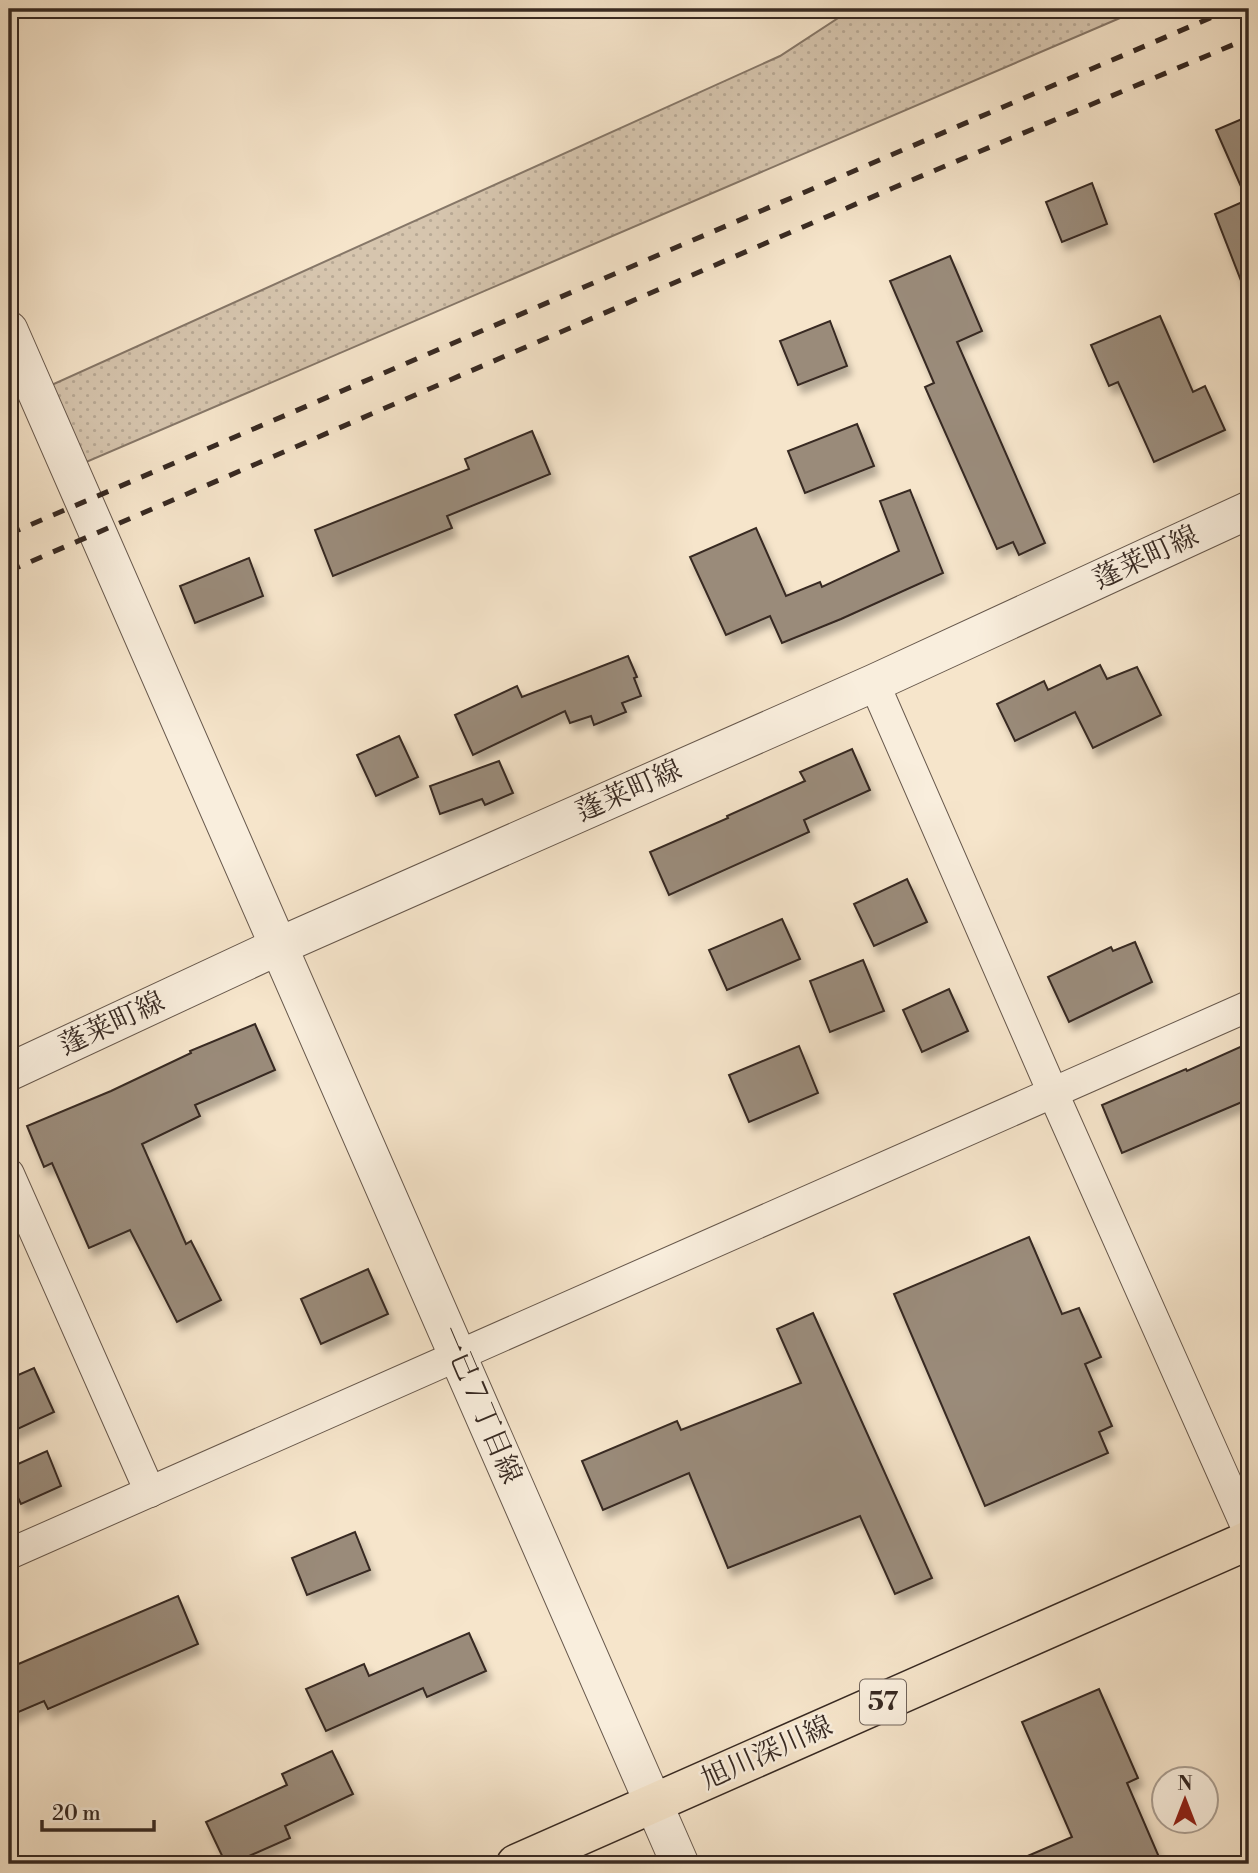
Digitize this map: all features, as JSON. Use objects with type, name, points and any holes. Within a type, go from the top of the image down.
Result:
[{"type":"main road","name":"旭川深川線","points":[[516,1864],[1249,1540]]},
{"type":"street","name":"一已７丁目線","points":[[9,330],[680,1864]]},
{"type":"street","name":"蓬莱町線","points":[[9,1072],[279,946],[874,683],[1249,510]]},
{"type":"street","points":[[874,683],[1249,1533]]},
{"type":"street","points":[[9,1554],[1249,1006]]},
{"type":"street","points":[[9,1174],[150,1492]]},
{"type":"shaded area","points":[[852,9],[1141,9],[70,469],[36,392],[780,56]]},
{"type":"building","points":[[1249,116],[1247,296],[1215,214],[1247,200],[1216,130]]},
{"type":"building","points":[[1092,183],[1107,224],[1062,242],[1046,202]]},
{"type":"building","points":[[950,256],[982,331],[957,342],[1045,543],[1019,555],[1013,542],[997,549],[925,387],[934,383],[890,281]]},
{"type":"building","points":[[1160,316],[1193,392],[1205,386],[1225,430],[1154,462],[1118,382],[1109,386],[1091,345]]},
{"type":"building","points":[[830,321],[847,366],[798,385],[780,341]]},
{"type":"building","points":[[857,424],[874,466],[805,493],[788,451]]},
{"type":"building","points":[[532,431],[550,474],[447,516],[452,528],[333,576],[315,530],[469,469],[465,459]]},
{"type":"building","points":[[910,490],[943,573],[782,643],[770,616],[726,635],[690,557],[756,528],[786,596],[820,582],[822,587],[899,551],[880,501]]},
{"type":"building","points":[[249,558],[263,596],[195,623],[180,586]]},
{"type":"building","points":[[628,656],[641,696],[622,703],[626,712],[594,725],[591,716],[570,723],[565,711],[473,755],[455,715],[517,686],[522,697]]},
{"type":"building","points":[[1100,665],[1107,679],[1137,667],[1161,715],[1093,748],[1075,712],[1015,741],[997,704],[1044,681],[1048,690]]},
{"type":"building","points":[[399,736],[418,777],[376,796],[357,755]]},
{"type":"building","points":[[852,749],[870,790],[804,820],[809,832],[669,895],[650,852],[805,781],[800,772]]},
{"type":"building","points":[[499,761],[513,793],[485,805],[482,799],[440,814],[430,786]]},
{"type":"building","points":[[907,879],[927,922],[874,946],[854,904]]},
{"type":"building","points":[[782,919],[800,959],[727,990],[709,950]]},
{"type":"building","points":[[1135,942],[1152,982],[1069,1022],[1048,977],[1111,947],[1113,951]]},
{"type":"building","points":[[863,960],[884,1011],[830,1032],[810,981]]},
{"type":"building","points":[[949,989],[968,1031],[922,1052],[903,1010]]},
{"type":"building","points":[[255,1024],[275,1070],[195,1105],[200,1116],[142,1144],[186,1244],[191,1241],[221,1300],[177,1322],[130,1230],[89,1248],[52,1163],[44,1167],[27,1126],[111,1091],[191,1053],[190,1051]]},
{"type":"building","points":[[1249,1043],[1249,1099],[1122,1153],[1102,1105]]},
{"type":"building","points":[[799,1046],[818,1093],[749,1122],[729,1075]]},
{"type":"building","points":[[1029,1237],[1062,1314],[1079,1308],[1101,1357],[1085,1364],[1112,1426],[1099,1432],[1108,1453],[985,1506],[894,1294]]},
{"type":"building","points":[[368,1269],[388,1314],[321,1344],[301,1299]]},
{"type":"building","points":[[813,1313],[932,1578],[895,1594],[860,1516],[728,1568],[689,1473],[603,1510],[582,1461],[677,1421],[681,1430],[801,1383],[777,1329]]},
{"type":"building","points":[[34,1368],[54,1412],[9,1433],[9,1379]]},
{"type":"building","points":[[47,1451],[61,1486],[21,1504],[9,1479],[9,1468]]},
{"type":"building","points":[[355,1532],[370,1570],[307,1595],[292,1558]]},
{"type":"building","points":[[178,1596],[198,1644],[48,1709],[44,1701],[9,1716],[9,1668]]},
{"type":"building","points":[[469,1633],[486,1671],[427,1697],[423,1688],[326,1731],[306,1689],[364,1664],[369,1676]]},
{"type":"building","points":[[1099,1689],[1138,1778],[1127,1783],[1162,1864],[1009,1864],[1072,1837],[1022,1722]]},
{"type":"building","points":[[332,1751],[353,1794],[285,1826],[290,1838],[226,1864],[206,1822],[287,1785],[282,1774]]},
{"type":"railway","points":[[9,534],[1231,9]]},
{"type":"railway","points":[[9,571],[893,188],[1249,38]]}]
